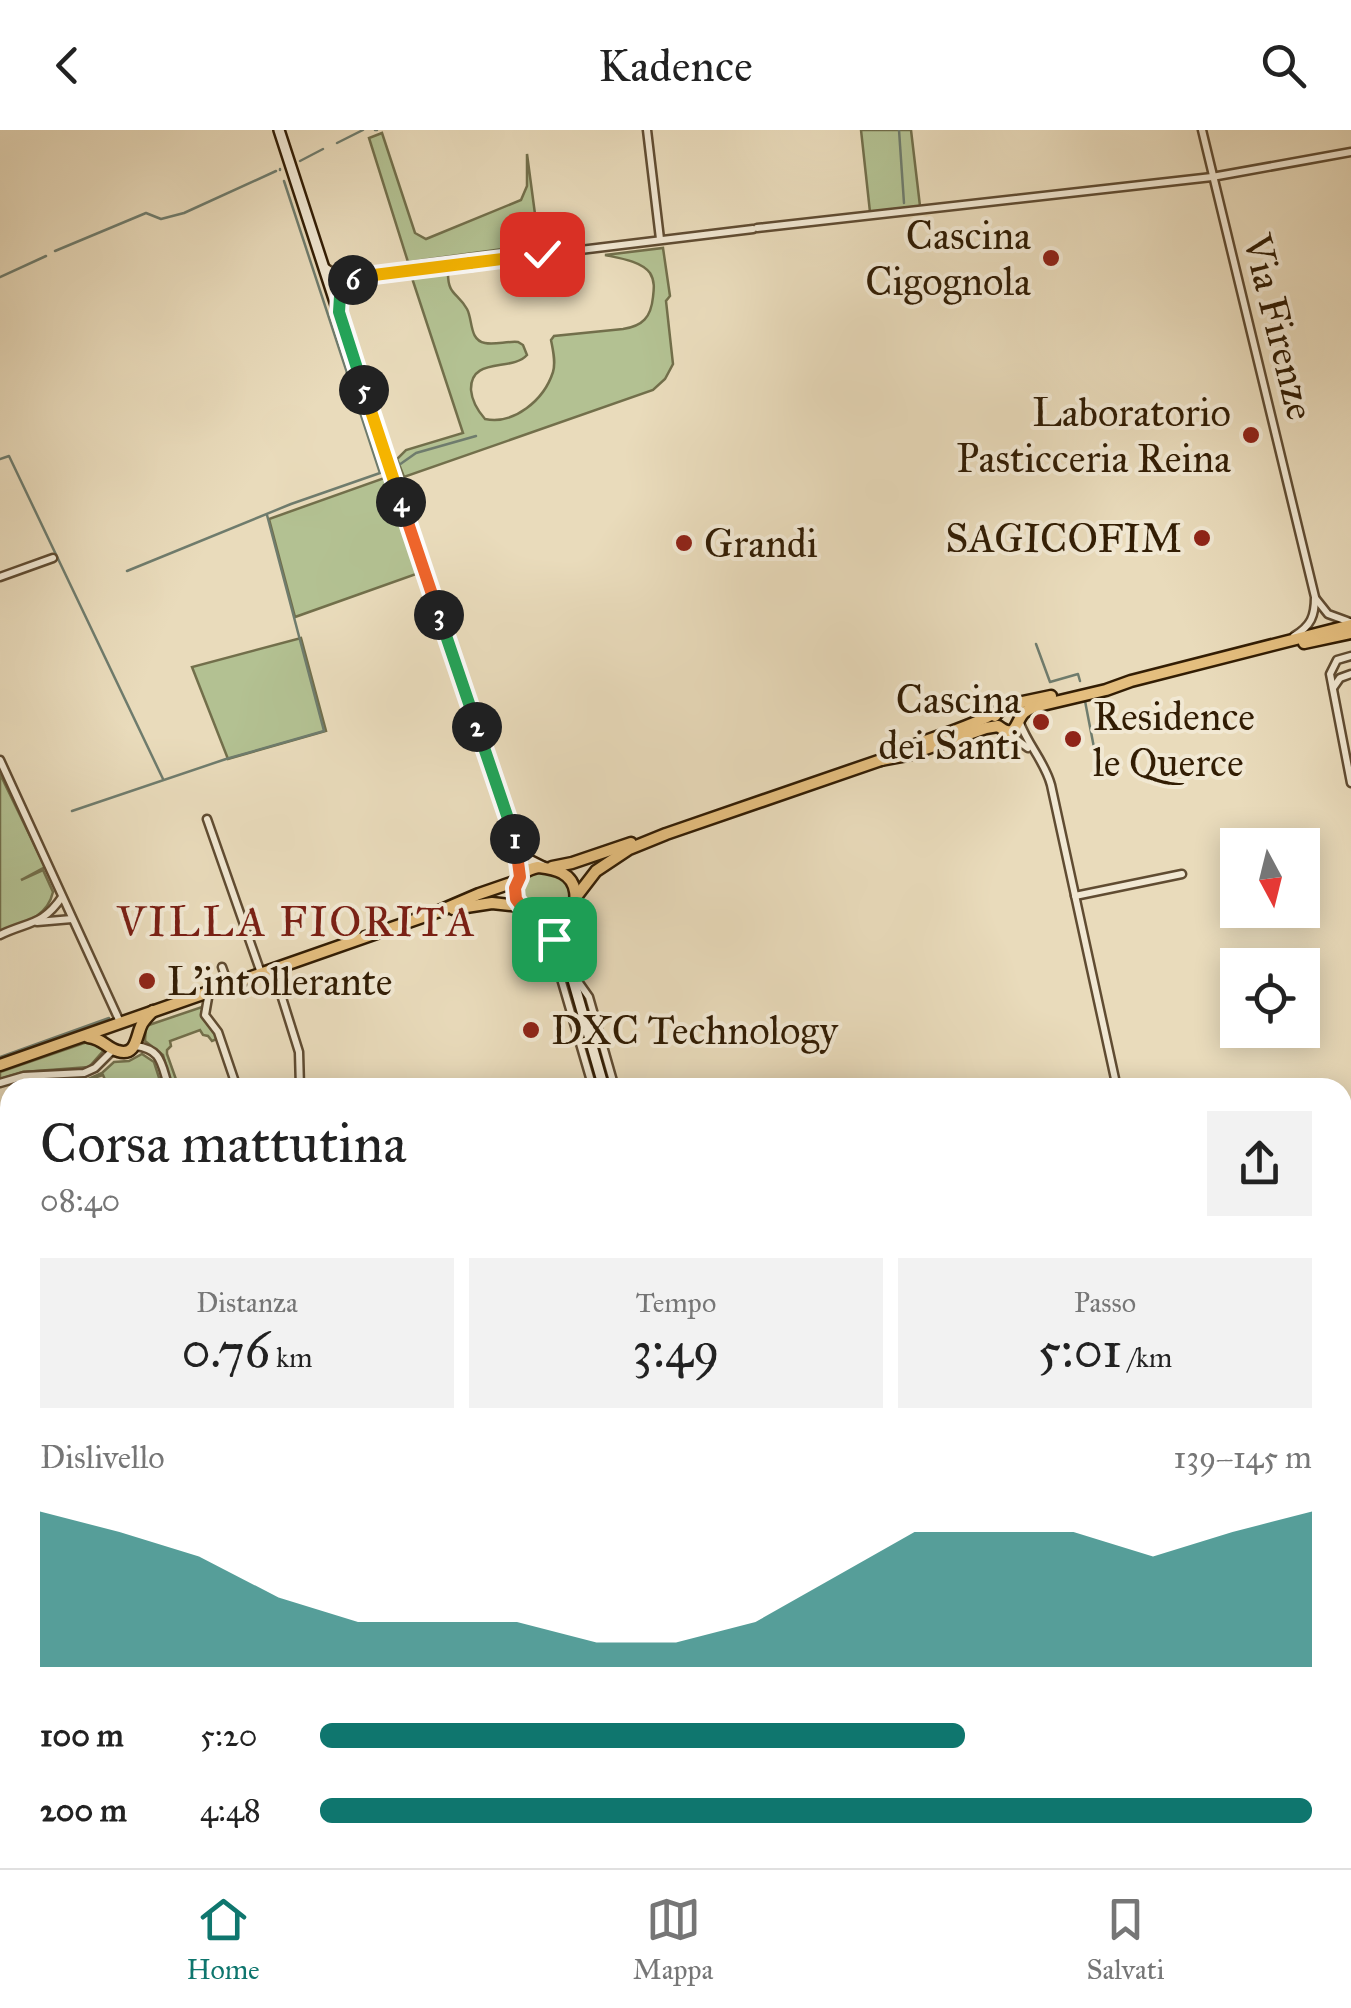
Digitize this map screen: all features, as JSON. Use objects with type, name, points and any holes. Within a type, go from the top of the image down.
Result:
[{"type":"main road","points":[[279,130],[515,840],[526,857],[568,877],[576,897]]},
{"type":"main road","points":[[1268,648],[1351,627]]},
{"type":"main road","points":[[0,1066],[117,1021],[432,914],[518,879],[529,869],[572,863],[666,834],[981,729],[1014,730],[1034,707],[1268,648],[1315,641],[1351,627]]},
{"type":"main road","points":[[881,760],[905,747],[980,721],[1003,706],[1131,681]]},
{"type":"main road","points":[[1010,706],[1017,709],[1020,720]]},
{"type":"main road","points":[[997,712],[995,720],[1001,728]]},
{"type":"main road","points":[[601,1078],[567,959],[570,912],[593,874],[613,858],[666,834]]},
{"type":"main road","points":[[515,840],[515,894],[520,906]]},
{"type":"main road","points":[[432,914],[492,903],[520,906],[543,920],[567,959]]},
{"type":"main road","points":[[543,920],[558,920],[570,912]]},
{"type":"main road","points":[[82,1036],[98,1038],[124,1052],[136,1042],[142,1024],[156,1010]]},
{"type":"main road","points":[[117,1021],[134,1027],[136,1042]]},
{"type":"main road","points":[[112,1047],[107,1035],[117,1021]]},
{"type":"street","points":[[647,130],[660,240]]},
{"type":"street","name":"Via Firenze","points":[[1202,130],[1315,596]]},
{"type":"street","points":[[324,266],[343,277],[358,277],[1212,177],[1351,152]]},
{"type":"street","points":[[339,312],[343,290],[358,277]]},
{"type":"street","points":[[0,577],[53,558]]},
{"type":"street","points":[[1315,596],[1328,614],[1351,627]]},
{"type":"street","points":[[1286,641],[1310,623],[1315,596]]},
{"type":"street","points":[[1350,777],[1330,674],[1337,660],[1351,656]]},
{"type":"street","points":[[1332,689],[1340,678],[1351,674]]},
{"type":"street","points":[[1020,720],[1024,736],[1048,775],[1114,1078]]},
{"type":"street","points":[[1001,728],[1036,756]]},
{"type":"street","points":[[0,760],[117,1021]]},
{"type":"street","points":[[207,819],[299,1052],[300,1078]]},
{"type":"street","points":[[1075,896],[1182,874]]},
{"type":"street","points":[[0,935],[49,914],[62,897]]},
{"type":"street","points":[[30,923],[72,919]]},
{"type":"street","points":[[554,939],[557,965],[590,1078]]},
{"type":"street","points":[[222,967],[228,984]]},
{"type":"street","points":[[570,972],[589,998],[611,1078]]},
{"type":"street","points":[[209,991],[206,1016],[218,1032],[234,1078]]},
{"type":"street","points":[[136,1042],[158,1055],[166,1078]]},
{"type":"street","points":[[15,1078],[86,1073],[112,1047]]},
{"type":"green space","points":[[861,130],[911,130],[920,206],[870,212]]},
{"type":"green space","points":[[382,133],[415,233],[426,239],[521,200],[527,186],[527,154],[539,244],[408,262],[369,138]]},
{"type":"green space","points":[[663,248],[673,364],[653,390],[404,477],[397,459],[406,450],[463,433],[412,278],[448,274],[452,290],[467,309],[476,338],[485,343],[523,345],[527,355],[520,360],[484,368],[473,379],[474,402],[485,419],[496,420],[517,414],[543,392],[554,368],[554,336],[630,328],[648,315],[654,288],[650,273],[635,263],[605,255]]},
{"type":"green space","points":[[387,477],[419,573],[295,617],[269,519]]},
{"type":"green space","points":[[301,638],[326,731],[228,759],[192,667]]},
{"type":"green space","points":[[0,774],[45,867],[21,880],[43,870],[53,892],[40,914],[0,932]]},
{"type":"green space","points":[[541,872],[559,877],[570,889],[569,904],[563,912],[548,916],[538,913],[524,900],[522,883]]},
{"type":"green space","points":[[202,1007],[217,1039],[212,1041],[200,1030],[170,1041],[167,1054],[176,1078],[169,1078],[163,1055],[145,1041],[146,1026]]},
{"type":"green space","points":[[87,1042],[100,1044],[104,1050],[89,1067],[23,1072],[3,1078],[0,1072]]},
{"type":"green space","points":[[142,1054],[154,1062],[159,1078],[91,1078],[114,1062],[129,1061]]},
{"type":"waterway","points":[[337,143],[363,130]]},
{"type":"waterway","points":[[899,130],[904,203]]},
{"type":"waterway","points":[[300,161],[323,149]]},
{"type":"waterway","points":[[55,251],[146,213],[161,219],[184,213],[276,171]]},
{"type":"waterway","points":[[127,571],[291,504],[380,473],[284,181]]},
{"type":"waterway","points":[[0,277],[46,256]]},
{"type":"waterway","points":[[399,465],[416,453],[476,436]]},
{"type":"waterway","points":[[0,459],[9,456],[163,779]]},
{"type":"waterway","points":[[72,811],[324,731],[267,515]]},
{"type":"waterway","points":[[1036,644],[1050,682],[1078,674],[1080,681]]},
{"type":"waterway","points":[[1085,701],[1096,758]]},
{"type":"waterway","points":[[0,1057],[109,1018]]},
{"type":"place","name":"Cascina Cigognola","points":[[1051,258]]},
{"type":"place","name":"Laboratorio Pasticceria Reina","points":[[1251,435]]},
{"type":"place","name":"SAGICOFIM","points":[[1202,538]]},
{"type":"place","name":"Grandi","points":[[684,543]]},
{"type":"place","name":"Cascina dei Santi","points":[[1041,722]]},
{"type":"place","name":"Residence le Querce","points":[[1073,739]]},
{"type":"place","name":"L'intollerante","points":[[147,981]]},
{"type":"place","name":"DXC Technology","points":[[531,1030]]},
{"type":"district","name":"VILLA FIORITA","points":[[297,922]]},
{"type":"route","points":[[542,254],[358,277],[343,290],[339,312],[515,840],[520,877],[516,899],[524,910],[543,920],[554,939]]}]
